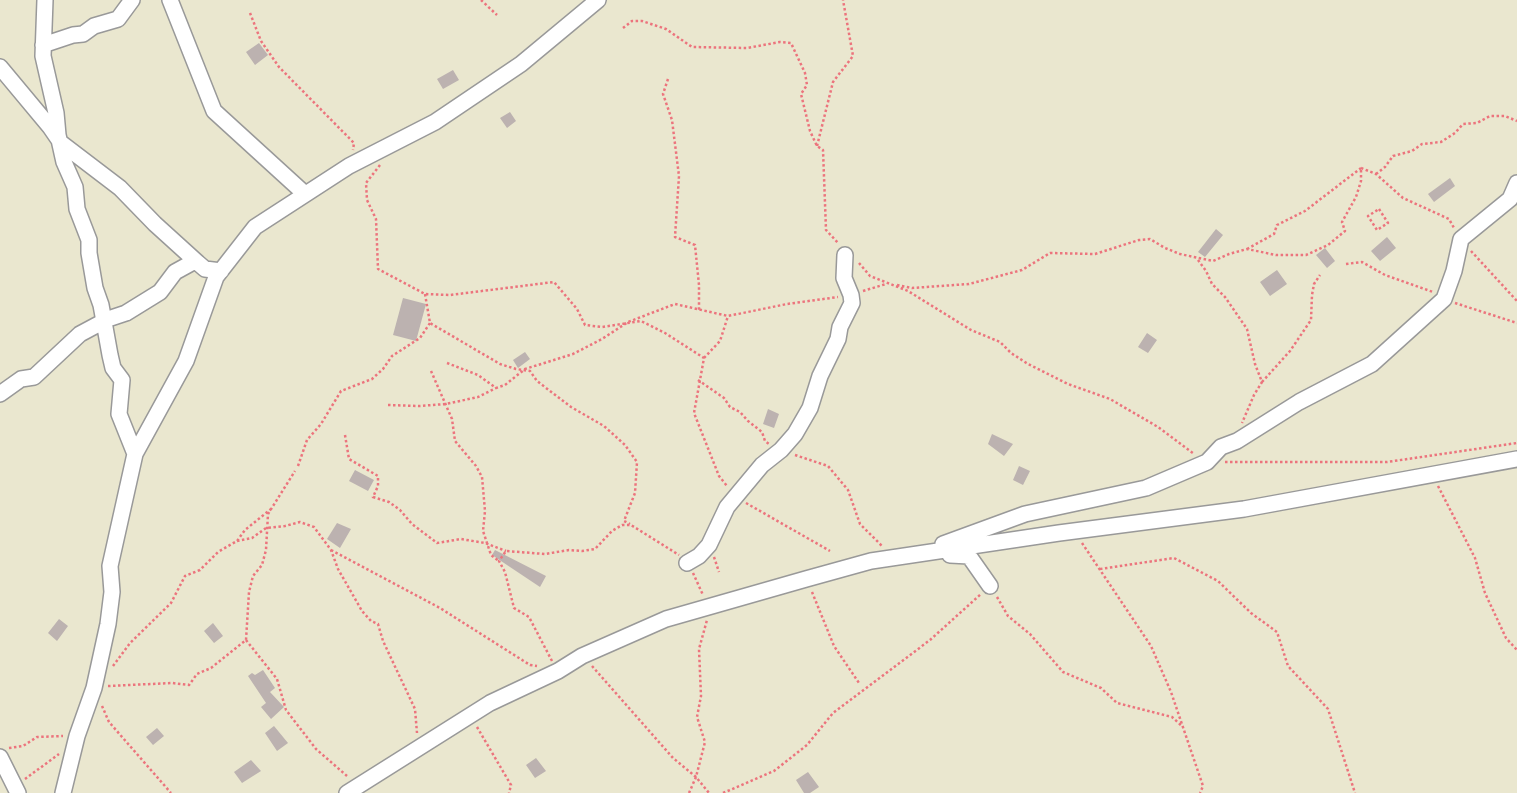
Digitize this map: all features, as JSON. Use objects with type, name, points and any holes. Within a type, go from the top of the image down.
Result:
[{"type":"street","points":[[45,0],[43,45],[64,162],[75,187],[77,209],[89,240],[89,253],[95,288],[112,362],[122,380],[119,414],[136,454]]},
{"type":"street","points":[[43,45],[73,35],[83,34],[94,26],[118,19],[132,0]]},
{"type":"street","points":[[170,0],[214,111],[306,194]]},
{"type":"street","points":[[63,793],[76,742],[94,688],[108,624],[112,592],[110,566],[136,454],[186,361],[216,277],[255,227],[349,166],[435,122],[514,69],[598,0]]},
{"type":"street","points":[[0,67],[61,143],[120,188],[195,261],[205,269],[221,272]]},
{"type":"street","points":[[921,554],[1025,514],[1146,488],[1207,462],[1221,447],[1237,440],[1299,402],[1372,364],[1444,299],[1454,271],[1461,239],[1510,199],[1517,182]]},
{"type":"street","points":[[687,563],[699,556],[708,545],[712,533],[735,496],[762,465],[795,434],[810,408],[820,376],[838,339],[840,327],[850,310],[851,295],[844,278],[845,255]]},
{"type":"street","points":[[0,394],[21,379],[34,377],[80,334],[126,313],[160,292],[176,272],[195,261]]},
{"type":"street","points":[[353,789],[490,703],[558,671],[582,656],[666,619],[706,607],[872,561],[1074,531],[1244,509],[1432,473],[1517,459]]},
{"type":"street","points":[[921,554],[969,556],[990,586]]},
{"type":"street","points":[[2,754],[16,788]]},
{"type":"path","points":[[481,0],[497,15]]},
{"type":"path","points":[[817,146],[833,82],[853,56],[843,0]]},
{"type":"path","points":[[250,13],[261,42],[279,67],[354,143],[349,166]]},
{"type":"path","points":[[623,28],[632,21],[642,21],[666,29],[692,47],[747,48],[780,42],[791,43],[805,73],[807,85],[801,94],[810,131],[817,146],[823,150],[826,230],[838,242],[845,255],[858,262],[870,276],[928,302],[971,330],[1000,342],[1011,354],[1028,364],[1068,384],[1110,399],[1158,427],[1180,446],[1207,462],[1387,462],[1517,443]]},
{"type":"path","points":[[668,79],[663,94],[672,120],[679,176],[675,237],[695,245],[699,310]]},
{"type":"path","points":[[1376,174],[1385,167],[1392,156],[1412,151],[1422,144],[1441,142],[1455,133],[1463,124],[1477,123],[1490,116],[1504,116],[1517,121]]},
{"type":"path","points":[[388,145],[379,167],[366,183],[367,200],[376,220],[378,269],[424,294],[450,294],[554,282],[577,309],[585,325],[602,327],[641,322],[665,333],[704,358]]},
{"type":"path","points":[[1361,168],[1376,174],[1403,198],[1449,219],[1461,239],[1517,301]]},
{"type":"path","points":[[430,323],[500,364],[516,369],[525,369],[573,354],[622,325],[675,304],[728,316],[787,304],[851,295],[888,283],[912,288],[956,286],[1008,275],[1022,270],[1050,253],[1095,254],[1150,238],[1165,248],[1197,259],[1213,261],[1247,249],[1274,234],[1277,225],[1305,211],[1361,168]]},
{"type":"path","points":[[1247,249],[1276,255],[1306,255],[1328,245],[1345,231],[1342,222],[1356,196],[1361,181],[1361,168]]},
{"type":"path","points":[[1379,209],[1388,223],[1378,230],[1368,216],[1379,209]]},
{"type":"path","points":[[1197,259],[1212,284],[1225,297],[1247,329],[1255,364],[1262,382]]},
{"type":"path","points":[[1237,440],[1243,418],[1262,382],[1290,351],[1311,320],[1312,294],[1314,284],[1320,275]]},
{"type":"path","points":[[298,466],[308,440],[321,424],[341,390],[372,379],[383,369],[392,356],[420,338],[430,323],[424,294]]},
{"type":"path","points":[[728,316],[720,341],[704,358],[698,380],[694,413],[718,476],[735,496],[830,551]]},
{"type":"path","points":[[447,363],[478,374],[496,388]]},
{"type":"path","points":[[388,405],[418,406],[446,404],[478,397],[505,385],[525,369]]},
{"type":"path","points":[[525,369],[530,370],[537,381],[571,407],[604,426],[625,444],[637,462],[635,493],[624,521],[667,546],[687,563],[701,586],[707,620],[699,648],[701,696],[697,717],[705,742],[696,777],[689,793]]},
{"type":"path","points":[[431,371],[452,419],[455,441],[476,466],[482,477],[485,491],[482,531],[485,543],[491,555],[499,561],[505,572],[514,608],[529,617],[558,671]]},
{"type":"path","points":[[698,380],[724,398],[730,407],[740,412],[762,432],[765,441],[780,450],[828,466],[848,490],[860,524],[894,558]]},
{"type":"path","points":[[345,436],[349,459],[378,476],[378,486],[373,497],[389,502],[400,510],[412,524],[437,543],[461,539],[485,543],[506,551],[545,554],[595,549],[612,530],[622,525],[631,525]]},
{"type":"path","points":[[295,470],[268,514],[266,550],[262,565],[253,576],[249,592],[246,640],[278,679],[286,710],[316,749],[353,789]]},
{"type":"path","points":[[1432,473],[1475,558],[1485,593],[1506,638],[1517,650]]},
{"type":"path","points":[[237,541],[245,530],[272,508]]},
{"type":"path","points":[[111,670],[130,643],[171,603],[185,576],[200,570],[218,552],[237,541],[252,538],[266,528],[300,522],[314,527],[331,550],[338,569],[362,611],[371,621],[378,624],[415,709],[417,736],[408,755]]},
{"type":"path","points":[[1074,531],[1151,646],[1171,692],[1203,786],[1200,793]]},
{"type":"path","points":[[331,550],[440,608],[530,665],[558,671]]},
{"type":"path","points":[[499,561],[506,551]]},
{"type":"path","points":[[1100,569],[1174,558],[1218,581],[1250,613],[1277,632],[1288,666],[1328,709],[1355,793]]},
{"type":"path","points":[[806,579],[834,646],[859,683]]},
{"type":"path","points":[[723,793],[774,771],[781,766],[807,745],[833,713],[930,640],[990,586],[1008,616],[1030,634],[1063,672],[1101,688],[1117,703],[1172,717],[1183,727]]},
{"type":"path","points":[[171,793],[109,722],[94,688],[120,684],[188,685],[197,674],[210,668],[246,640]]},
{"type":"path","points":[[582,656],[609,683],[674,758],[696,777],[709,793]]},
{"type":"path","points":[[469,716],[490,746],[511,785],[509,793]]},
{"type":"path","points":[[2,754],[23,746],[37,737],[76,742]]},
{"type":"path","points":[[16,788],[56,755],[76,742]]},
{"type":"shaded area","points":[[0,0],[1517,0],[1517,793],[0,793]]},
{"type":"building","points":[[259,43],[268,55],[255,65],[246,52]]},
{"type":"building","points":[[453,70],[459,80],[443,89],[437,79]]},
{"type":"building","points":[[510,112],[516,121],[507,128],[500,118]]},
{"type":"building","points":[[1450,178],[1455,186],[1434,202],[1428,194]]},
{"type":"building","points":[[1216,229],[1223,235],[1205,257],[1198,252]]},
{"type":"building","points":[[1387,237],[1396,248],[1380,261],[1371,251]]},
{"type":"building","points":[[1325,248],[1335,261],[1327,268],[1316,255]]},
{"type":"building","points":[[1277,270],[1287,284],[1270,296],[1260,282]]},
{"type":"building","points":[[403,298],[426,304],[416,341],[393,335]]},
{"type":"building","points":[[1147,333],[1157,340],[1148,353],[1138,347]]},
{"type":"building","points":[[525,352],[530,359],[518,368],[513,360]]},
{"type":"building","points":[[768,409],[779,414],[774,428],[763,424]]},
{"type":"building","points":[[992,434],[1013,444],[1004,456],[988,444]]},
{"type":"building","points":[[1019,466],[1030,471],[1023,485],[1013,480]]},
{"type":"building","points":[[355,470],[374,480],[368,491],[349,481]]},
{"type":"building","points":[[337,523],[351,529],[340,548],[327,539]]},
{"type":"building","points":[[495,550],[546,576],[540,587],[492,555]]},
{"type":"building","points":[[59,619],[68,626],[57,641],[48,633]]},
{"type":"building","points":[[213,623],[223,636],[214,643],[204,631]]},
{"type":"building","points":[[263,670],[275,688],[270,692],[284,707],[271,719],[261,707],[266,703],[248,676],[252,673],[255,675]]},
{"type":"building","points":[[274,726],[288,743],[277,751],[265,733]]},
{"type":"building","points":[[157,728],[164,736],[153,745],[146,737]]},
{"type":"building","points":[[536,758],[546,771],[535,778],[526,765]]},
{"type":"building","points":[[251,760],[261,771],[242,783],[234,772]]},
{"type":"building","points":[[808,772],[819,787],[810,793],[804,793],[796,780]]}]
